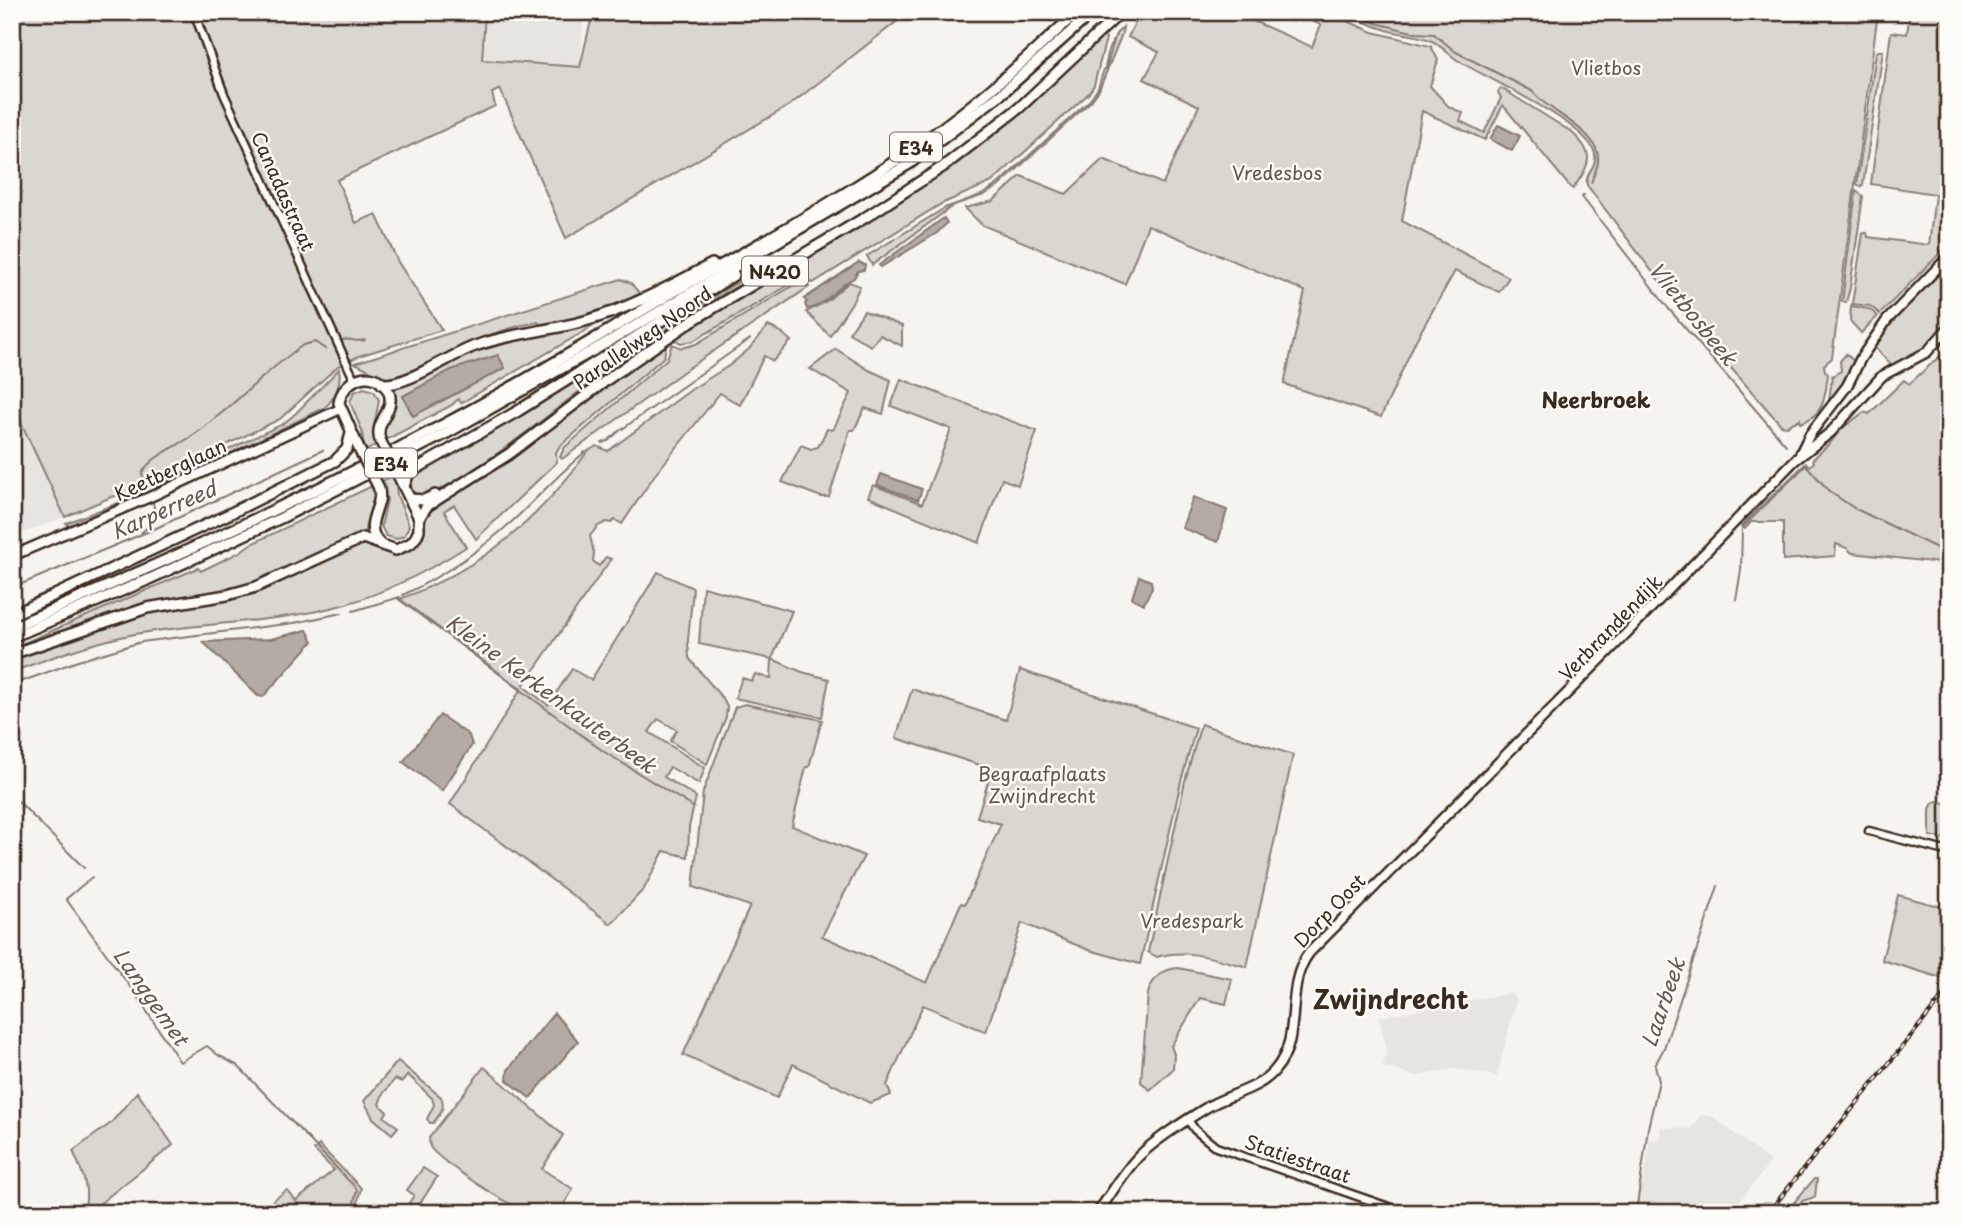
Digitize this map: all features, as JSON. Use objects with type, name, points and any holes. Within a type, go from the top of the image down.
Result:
[{"type":"highway","name":"E34","points":[[12,637],[183,564],[360,479],[447,433],[751,253],[920,144],[996,85],[1077,12]]},
{"type":"highway","name":"E34","points":[[12,627],[223,535],[386,455],[497,396],[886,178],[950,135],[1002,94],[1093,12]]},
{"type":"highway","name":"Parallelweg Noord","points":[[410,499],[424,500],[482,467],[673,328],[858,216],[942,161],[1018,100],[1114,12]]},
{"type":"highway","name":"Parallelweg Noord","points":[[419,518],[427,506],[509,454],[664,340],[866,217],[944,166],[1019,108],[1121,12]]},
{"type":"highway","points":[[380,544],[374,537],[371,523],[382,496],[340,409],[343,389],[354,379],[368,377],[382,384],[396,384],[448,358],[495,339],[586,321],[607,314],[666,288],[728,255],[751,253]]},
{"type":"highway","points":[[404,486],[409,473],[518,411],[739,272],[751,253]]},
{"type":"highway","points":[[382,384],[390,399],[386,416],[379,428],[380,440],[419,518]]},
{"type":"highway","points":[[12,615],[229,514],[335,461],[347,449],[351,433]]},
{"type":"highway","name":"N420","points":[[380,544],[396,550],[411,543],[419,530],[419,518]]},
{"type":"highway","points":[[12,654],[147,608],[227,595],[256,587],[363,538],[380,544]]},
{"type":"main road","name":"Verbrandendijk","points":[[1800,455],[1810,434],[1847,386],[1861,358],[1892,313],[1949,256]]},
{"type":"main road","name":"Verbrandendijk","points":[[1442,818],[1800,455],[1831,432],[1882,376],[1927,352],[1949,327]]},
{"type":"main road","name":"Keetberglaan","points":[[12,556],[152,496],[340,409]]},
{"type":"main road","name":"Dorp Oost","points":[[1097,1213],[1139,1156],[1188,1120],[1264,1080],[1278,1068],[1291,1032],[1296,978],[1303,960],[1442,818]]},
{"type":"street","name":"Canadastraat","points":[[194,12],[229,106],[354,379]]},
{"type":"street","points":[[1869,831],[1949,852]]},
{"type":"street","name":"Statiestraat","points":[[1188,1120],[1195,1130],[1216,1147],[1406,1213]]},
{"type":"shaded area","points":[[485,12],[584,12],[580,67],[481,60]]},
{"type":"shaded area","points":[[1498,125],[1520,136],[1512,151],[1490,139]]},
{"type":"shaded area","points":[[944,218],[947,223],[937,233],[881,267],[879,265]]},
{"type":"shaded area","points":[[859,262],[865,265],[864,270],[858,271],[854,278],[826,300],[807,309],[804,299]]},
{"type":"shaded area","points":[[498,355],[505,368],[413,416],[403,396],[451,370]]},
{"type":"shaded area","points":[[12,403],[65,517],[12,537]]},
{"type":"shaded area","points":[[881,474],[922,489],[918,500],[877,485]]},
{"type":"shaded area","points":[[1193,497],[1227,510],[1218,542],[1182,528]]},
{"type":"shaded area","points":[[1139,576],[1151,581],[1152,587],[1144,604],[1132,598]]},
{"type":"shaded area","points":[[307,630],[313,641],[263,697],[258,696],[203,642],[271,639]]},
{"type":"shaded area","points":[[440,715],[469,735],[472,745],[442,791],[403,762]]},
{"type":"shaded area","points":[[1511,993],[1517,998],[1497,1076],[1455,1069],[1415,1076],[1382,1066],[1387,1051],[1379,1017]]},
{"type":"shaded area","points":[[554,1013],[578,1041],[530,1098],[507,1080],[508,1070]]},
{"type":"shaded area","points":[[1701,1115],[1712,1116],[1771,1162],[1730,1213],[1635,1213],[1650,1139],[1659,1141],[1661,1127],[1691,1129]]},
{"type":"green space","points":[[12,12],[485,12],[482,60],[580,67],[593,12],[874,15],[877,12],[909,12],[790,105],[566,238],[500,89],[492,93],[495,106],[337,180],[356,223],[376,214],[398,262],[442,330],[359,356],[338,366],[280,419],[176,469],[162,480],[137,492],[111,497],[65,517],[12,403]]},
{"type":"green space","points":[[1124,12],[1128,12],[1103,35],[1106,38],[1094,85],[1089,93],[992,182],[941,204],[813,283],[805,279],[796,281],[693,341],[681,343],[672,338],[928,183]]},
{"type":"green space","name":"Vredesbos","points":[[1140,12],[1233,12],[1312,47],[1321,25],[1291,12],[1326,12],[1373,32],[1431,46],[1438,60],[1430,86],[1449,107],[1463,113],[1460,121],[1484,133],[1501,98],[1498,92],[1501,88],[1570,131],[1587,152],[1587,165],[1573,189],[1503,105],[1485,140],[1422,111],[1402,221],[1509,277],[1499,292],[1455,271],[1416,340],[1381,417],[1284,384],[1305,291],[1148,225],[1125,284],[982,225],[965,208],[993,201],[1021,176],[1066,194],[1103,159],[1163,184],[1199,106],[1144,79],[1159,52],[1128,37]]},
{"type":"green space","name":"Vlietbos","points":[[1340,12],[1878,12],[1832,358],[1824,365],[1828,374],[1819,410],[1808,420],[1800,423],[1800,419],[1787,426],[1781,425],[1688,319],[1587,185],[1595,161],[1594,151],[1573,127],[1535,102],[1458,61],[1432,41],[1390,31]]},
{"type":"green space","points":[[1910,12],[1949,12],[1949,244],[1880,314],[1870,306],[1852,304],[1863,233],[1867,233],[1868,237],[1929,245],[1935,194],[1871,184],[1891,32],[1907,34]]},
{"type":"green space","points":[[1123,27],[1099,90],[1091,101],[999,186],[984,195],[954,205],[872,265],[867,256],[945,208],[983,194],[998,184],[1090,100],[1106,69],[1116,34]]},
{"type":"green space","points":[[1878,51],[1883,51],[1861,187],[1857,184]]},
{"type":"green space","points":[[1856,191],[1863,196],[1850,288],[1846,302],[1842,302]]},
{"type":"green space","points":[[1949,259],[1949,323],[1931,347],[1893,367],[1873,346],[1891,318]]},
{"type":"green space","points":[[769,264],[639,348],[474,470],[431,493],[417,495],[412,490],[410,481],[415,475],[502,427],[608,360],[611,362],[641,343],[648,335]]},
{"type":"green space","points":[[621,279],[631,283],[640,294],[589,315],[540,325],[538,322],[484,337],[398,378],[385,378],[355,363]]},
{"type":"green space","points":[[804,282],[809,287],[687,369],[562,459],[560,457],[564,448],[667,359],[672,344],[682,348],[696,344],[796,284]]},
{"type":"green space","points":[[849,282],[860,286],[830,336],[806,312],[827,301]]},
{"type":"green space","points":[[1851,306],[1869,309],[1878,316],[1861,333],[1850,321]]},
{"type":"green space","points":[[864,311],[902,326],[902,346],[880,335],[871,346],[849,333]]},
{"type":"green space","points":[[611,316],[461,403],[458,399],[452,405],[386,440],[384,438],[394,406],[394,391],[399,386],[483,345]],"holes":[[[504,368],[413,416],[403,396]]]},
{"type":"green space","points":[[768,326],[791,341],[773,361],[764,356],[740,405],[720,393],[654,476],[622,524],[615,520],[606,522],[598,526],[590,536],[593,561],[599,566],[606,557],[611,559],[523,686],[548,705],[572,669],[591,680],[658,572],[693,588],[689,658],[723,699],[727,707],[726,717],[707,764],[670,741],[677,730],[658,719],[649,732],[705,768],[699,784],[670,767],[664,777],[696,797],[689,827],[688,857],[664,851],[644,889],[611,924],[450,804],[521,689],[400,599],[457,573],[506,540],[549,500],[588,451],[597,446],[608,451],[692,389],[730,365],[749,349]]},
{"type":"green space","points":[[667,341],[664,357],[559,447],[556,453],[557,462],[476,539],[454,505],[444,511],[466,547],[408,580],[362,599],[320,611],[130,635],[55,656],[12,672],[12,660],[134,616],[170,607],[254,594],[362,544],[394,556],[411,551],[423,538],[426,517],[431,508]]},
{"type":"green space","points":[[1949,348],[1949,564],[1852,553],[1836,544],[1835,556],[1783,560],[1783,522],[1751,522],[1745,529],[1741,526],[1806,463],[1810,466],[1814,462],[1813,459],[1839,431],[1864,412],[1869,414],[1904,380],[1909,384]]},
{"type":"green space","points":[[836,349],[891,380],[883,414],[865,408],[854,430],[850,430],[829,497],[821,497],[782,482],[801,445],[811,449],[818,447],[827,429],[833,430],[851,393],[810,369]]},
{"type":"green space","points":[[1846,354],[1855,362],[1848,379],[1825,409],[1829,401],[1832,376],[1841,371],[1840,361]]},
{"type":"green space","points":[[339,369],[337,390],[324,408],[178,479],[70,527],[66,523],[152,490],[189,468],[283,424]]},
{"type":"green space","points":[[901,379],[1037,431],[1018,485],[1002,479],[979,543],[868,497],[873,485],[922,504],[951,429],[891,406]]},
{"type":"green space","points":[[364,388],[374,391],[379,400],[373,432],[376,445],[366,451],[362,431],[350,402],[354,392]]},
{"type":"green space","points":[[395,477],[397,495],[409,525],[405,535],[396,539],[386,536],[381,526],[387,500],[382,481]]},
{"type":"green space","points":[[372,486],[375,496],[365,532],[253,585],[156,602],[12,651],[12,648],[198,568],[201,571]]},
{"type":"green space","points":[[703,587],[792,611],[772,659],[699,644]]},
{"type":"green space","points":[[772,659],[802,672],[829,679],[822,717],[735,698],[742,678],[752,681],[755,674],[771,679]]},
{"type":"green space","name":"Begraafplaats Zwijndrecht","points":[[1020,670],[1196,728],[1181,781],[1140,964],[1089,950],[1022,923],[986,1032],[923,1005],[887,1085],[891,1095],[870,1103],[793,1064],[777,1098],[683,1055],[750,906],[693,887],[703,792],[735,707],[745,704],[822,720],[809,767],[806,767],[792,826],[864,856],[822,936],[927,983],[961,903],[965,904],[1001,824],[977,817],[992,769],[896,738],[912,689],[1006,720]]},
{"type":"green space","points":[[1201,724],[1293,755],[1247,967],[1190,954],[1157,957],[1148,952],[1185,781]]},
{"type":"green space","points":[[1937,801],[1949,804],[1949,840],[1930,836],[1930,809]]},
{"type":"green space","points":[[1898,895],[1949,909],[1949,974],[1945,979],[1882,960]]},
{"type":"green space","name":"Vredespark","points":[[1178,968],[1232,979],[1226,1004],[1200,998],[1171,1046],[1174,1054],[1173,1069],[1150,1090],[1141,1082],[1148,994],[1159,975]]},
{"type":"green space","points":[[398,1061],[441,1097],[443,1104],[438,1117],[430,1123],[427,1119],[434,1105],[432,1098],[408,1075],[402,1082],[395,1079],[379,1104],[387,1112],[384,1117],[398,1127],[392,1134],[373,1118],[364,1101]]},
{"type":"green space","points":[[484,1067],[563,1135],[542,1169],[573,1189],[559,1213],[532,1213],[510,1204],[462,1174],[430,1147],[429,1138]]},
{"type":"green space","points":[[137,1092],[173,1145],[93,1209],[84,1213],[86,1188],[73,1151],[111,1123]]},
{"type":"green space","points":[[319,1145],[361,1188],[357,1204],[363,1213],[256,1213],[287,1190],[296,1201],[334,1170],[314,1150]]},
{"type":"green space","points":[[423,1168],[437,1177],[414,1213],[403,1213],[414,1195],[407,1190]]},
{"type":"green space","points":[[1814,1179],[1817,1179],[1815,1197],[1802,1201],[1793,1213],[1785,1213]]},
{"type":"waterway","name":"Vlietbosbeek","points":[[1350,12],[1376,23],[1416,33],[1434,34],[1456,52],[1532,91],[1592,141],[1598,162],[1591,183]]},
{"type":"waterway","points":[[1105,68],[1109,49],[1116,35]]},
{"type":"waterway","name":"Vlietbosbeek","points":[[1584,195],[1582,197],[1668,308],[1786,445]]},
{"type":"waterway","points":[[602,443],[750,339]]},
{"type":"waterway","points":[[342,340],[365,340]]},
{"type":"waterway","points":[[146,488],[142,474],[156,458],[204,427],[303,345],[315,342],[325,349]]},
{"type":"waterway","name":"Karperreed","points":[[12,588],[152,530],[323,450]]},
{"type":"waterway","points":[[403,595],[449,570],[492,539],[585,452]]},
{"type":"waterway","name":"Laarbeek","points":[[1736,600],[1741,570],[1742,528],[1806,465],[1830,492],[1854,508],[1949,554]]},
{"type":"waterway","points":[[141,533],[152,520],[153,503]]},
{"type":"waterway","points":[[353,611],[400,597]]},
{"type":"waterway","name":"Kleine Kerkenkauterbeek","points":[[397,598],[603,751],[693,807]]},
{"type":"waterway","points":[[12,685],[141,642],[294,623],[342,613]]},
{"type":"waterway","name":"Langgemet","points":[[12,795],[84,868]]},
{"type":"waterway","name":"Langgemet","points":[[92,877],[66,899],[134,992],[180,1062],[207,1046],[238,1066],[353,1185],[357,1190],[354,1202],[357,1213]]},
{"type":"waterway","name":"Laarbeek","points":[[1636,1213],[1648,1128],[1659,1081],[1655,1065],[1664,1048],[1718,886]]},
{"type":"railway","points":[[1768,1213],[1949,989]]},
{"type":"district","name":"Neerbroek","points":[[1596,399]]},
{"type":"district","name":"Zwijndrecht","points":[[1391,998]]}]
